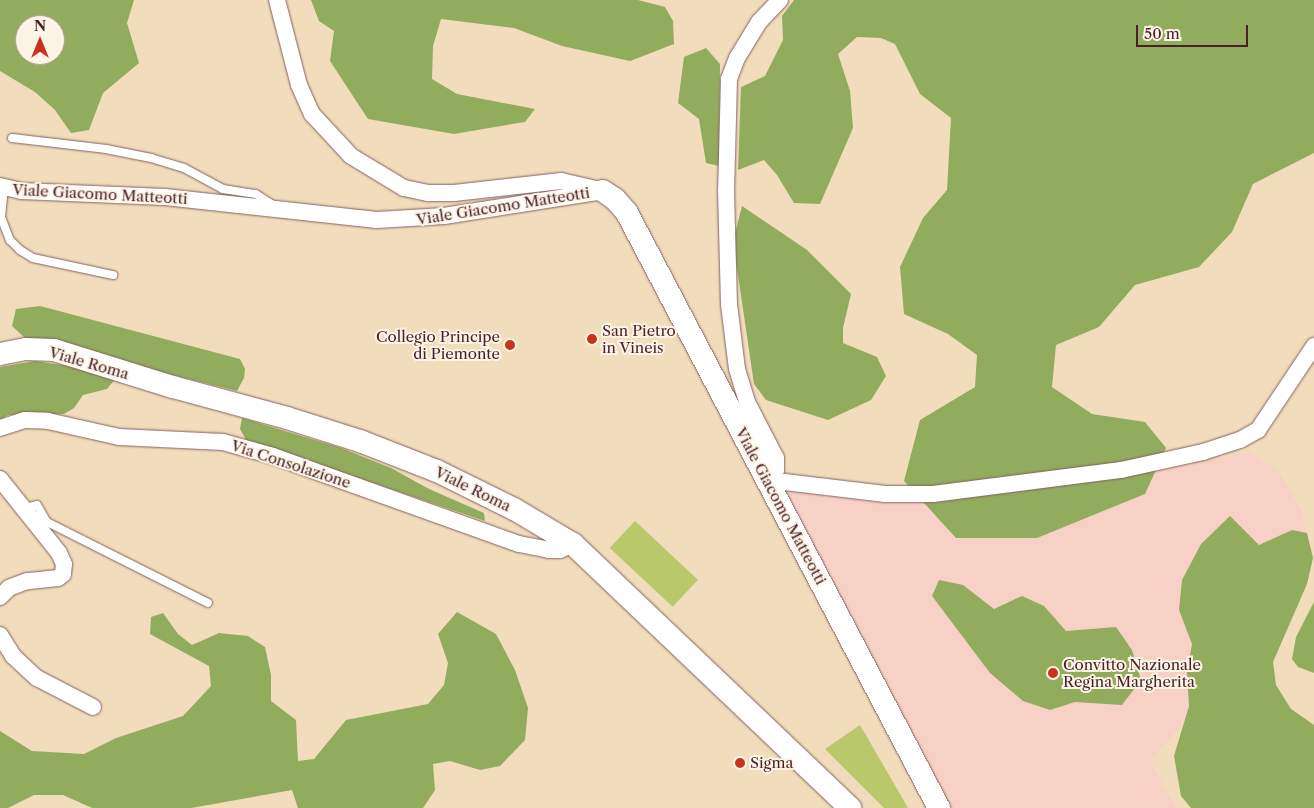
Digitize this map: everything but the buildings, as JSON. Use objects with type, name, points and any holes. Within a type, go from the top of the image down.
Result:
[{"type":"street","points":[[277,0],[299,85],[312,114],[351,156],[404,188],[428,193],[454,193],[561,181],[603,191]]},
{"type":"street","points":[[768,480],[776,470],[776,458],[748,404],[737,369],[729,304],[726,190],[729,79],[737,58],[759,22],[780,0]]},
{"type":"street","name":"Viale Giacomo Matteotti","points":[[2,187],[57,194],[116,193],[280,208],[377,220],[409,220],[603,191],[616,199],[627,213],[939,808]]},
{"type":"street","points":[[768,480],[885,494],[933,494],[1121,470],[1203,452],[1240,440],[1258,430],[1314,346]]},
{"type":"street","name":"Viale Roma","points":[[0,354],[26,349],[54,350],[360,441],[437,471],[514,509],[573,544],[850,808]]},
{"type":"street","name":"Via Consolazione","points":[[0,428],[26,420],[48,421],[119,437],[223,442],[273,456],[519,544],[550,550],[560,550],[573,544]]},
{"type":"street","points":[[0,479],[60,553],[63,574],[9,588],[0,597]]},
{"type":"street","points":[[0,635],[13,656],[38,678],[93,707]]},
{"type":"lane","points":[[12,138],[106,149],[151,158],[184,168],[223,189],[256,194],[280,208]]},
{"type":"lane","points":[[2,187],[1,217],[10,240],[20,250],[33,258],[113,275]]},
{"type":"lane","points":[[24,508],[37,505],[47,522],[208,603]]},
{"type":"shaded area","name":"Convitto Nazionale Regina Margherita","points":[[1250,453],[1278,470],[1301,510],[1313,558],[1307,584],[1150,761],[1176,808],[950,808],[782,490],[905,498]]},
{"type":"green space","points":[[0,0],[134,0],[127,23],[139,63],[103,93],[89,130],[71,133],[55,110],[35,92],[0,71]]},
{"type":"green space","points":[[311,0],[638,0],[665,7],[673,21],[674,44],[630,61],[562,46],[514,28],[441,19],[433,46],[432,79],[457,94],[535,109],[525,122],[454,134],[368,119],[330,61],[334,31],[319,21]]},
{"type":"green space","points":[[794,0],[1314,0],[1314,153],[1253,184],[1232,232],[1199,267],[1135,285],[1099,327],[1056,345],[1052,387],[1092,414],[1145,422],[1166,448],[1145,494],[1037,538],[956,538],[904,481],[920,420],[975,387],[977,355],[948,334],[904,314],[900,267],[923,218],[947,190],[951,118],[920,94],[895,44],[881,38],[857,37],[838,54],[850,91],[853,128],[820,204],[794,203],[777,175],[764,160],[738,170],[741,87],[765,76],[783,40],[782,16]]},
{"type":"green space","points":[[706,48],[720,64],[719,166],[706,163],[699,119],[678,103],[684,57]]},
{"type":"green space","points":[[742,206],[807,250],[851,294],[843,328],[843,343],[877,357],[886,376],[871,400],[828,420],[766,400],[754,384],[733,241]]},
{"type":"green space","points":[[40,306],[240,359],[245,369],[244,378],[237,391],[25,338],[12,326],[16,309]]},
{"type":"green space","points":[[35,361],[110,372],[116,378],[107,389],[83,395],[74,408],[64,414],[8,415],[0,420],[0,367]]},
{"type":"green space","points":[[242,418],[341,448],[391,468],[429,489],[484,513],[485,521],[246,440],[240,429]]},
{"type":"green space","points":[[1230,516],[1259,545],[1292,530],[1307,533],[1313,558],[1307,584],[1273,662],[1276,685],[1291,709],[1314,725],[1314,808],[1191,808],[1181,796],[1174,756],[1189,706],[1187,673],[1192,644],[1179,610],[1182,580],[1201,544]]},
{"type":"green space","points":[[635,521],[698,580],[673,607],[610,548]]},
{"type":"green space","points":[[939,580],[963,585],[994,609],[1022,596],[1044,606],[1066,631],[1116,627],[1132,650],[1141,680],[1122,705],[1075,702],[1050,710],[1023,701],[990,673],[932,596]]},
{"type":"green space","points":[[1314,602],[1314,673],[1298,667],[1292,659],[1296,637]]},
{"type":"green space","points":[[457,612],[496,634],[515,670],[528,708],[525,740],[500,766],[480,770],[450,761],[433,764],[435,790],[423,808],[298,808],[292,790],[191,808],[92,808],[63,795],[34,795],[8,808],[0,808],[0,731],[32,751],[84,754],[116,738],[183,716],[211,686],[209,666],[150,634],[151,617],[163,613],[178,634],[192,645],[219,633],[248,636],[265,647],[271,675],[271,701],[296,720],[298,761],[314,759],[346,720],[428,704],[444,685],[448,663],[438,634]]},
{"type":"green space","points":[[860,725],[908,808],[884,808],[825,749]]},
{"type":"place","name":"San Pietro in Vineis","points":[[592,339]]},
{"type":"place","name":"Collegio Principe di Piemonte","points":[[510,345]]},
{"type":"place","name":"Convitto Nazionale Regina Margherita","points":[[1053,673]]},
{"type":"place","name":"Sigma","points":[[740,763]]}]
